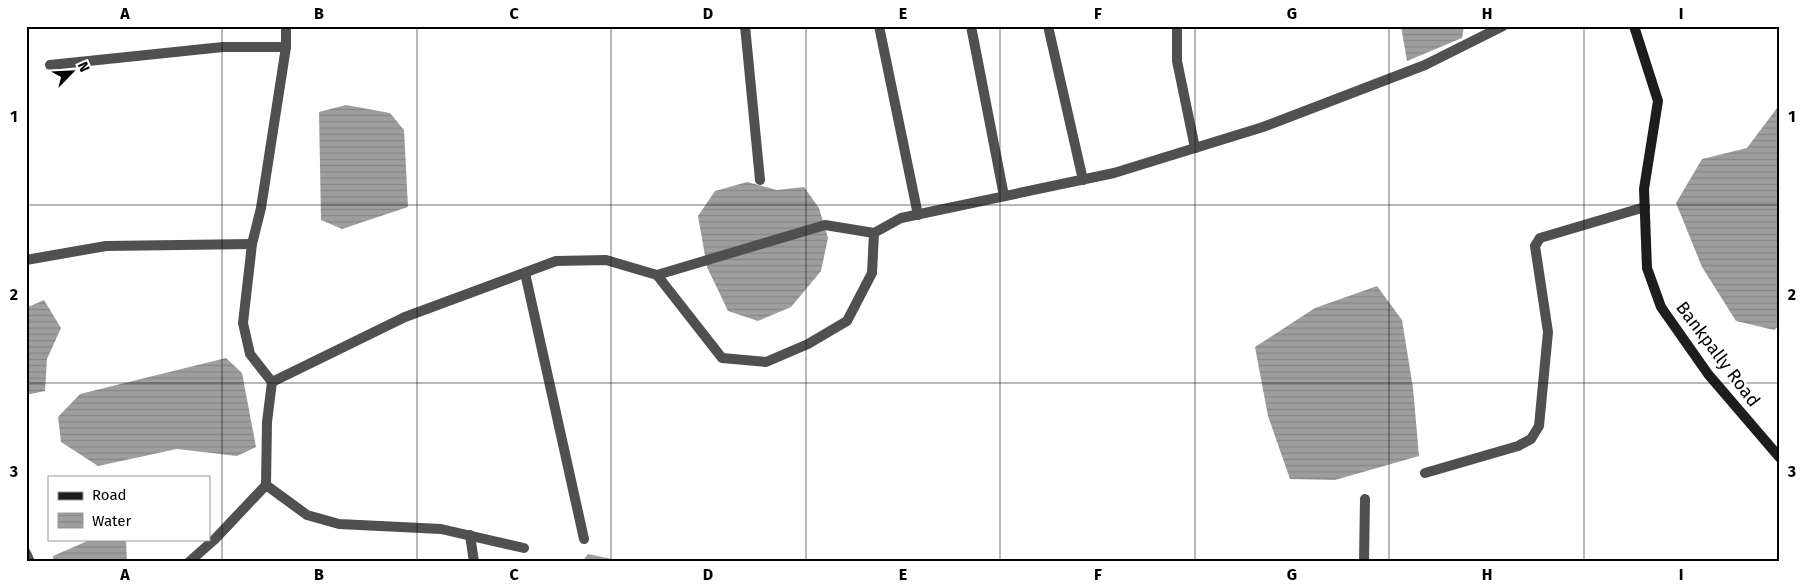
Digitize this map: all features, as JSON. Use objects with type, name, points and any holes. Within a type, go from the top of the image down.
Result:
[{"type":"street","points":[[189,562],[266,485],[267,422],[272,382],[250,354],[244,323],[252,244],[261,208],[286,47],[286,26]]},
{"type":"street","points":[[745,26],[760,180]]},
{"type":"street","points":[[879,26],[918,215]]},
{"type":"street","points":[[971,26],[1004,196]]},
{"type":"street","points":[[1048,26],[1083,180]]},
{"type":"street","points":[[1177,26],[1177,61],[1195,148]]},
{"type":"street","points":[[272,382],[405,317],[556,261],[606,260],[656,275],[826,225],[874,233],[901,218],[1114,173],[1263,127],[1425,65],[1503,26]]},
{"type":"street","name":"Bankpally Road","points":[[1634,26],[1658,102],[1644,189],[1647,268],[1661,307],[1708,374],[1780,458]]},
{"type":"street","points":[[50,65],[223,47],[286,47]]},
{"type":"street","points":[[1425,473],[1518,446],[1531,439],[1539,426],[1548,332],[1537,262],[1536,242],[1540,238],[1645,207]]},
{"type":"street","points":[[656,275],[722,358],[766,362],[808,344],[847,321],[872,274],[874,233]]},
{"type":"street","points":[[26,260],[106,246],[252,244]]},
{"type":"street","points":[[525,273],[584,539]]},
{"type":"street","points":[[266,485],[307,515],[339,524],[441,529],[524,548]]},
{"type":"street","points":[[1364,562],[1365,499]]},
{"type":"street","points":[[470,535],[474,562]]},
{"type":"street","points":[[26,553],[30,562]]},
{"type":"water","points":[[1401,26],[1464,26],[1462,38],[1407,61]]},
{"type":"water","points":[[1780,104],[1780,325],[1774,330],[1736,321],[1702,267],[1676,203],[1702,159],[1747,148]]},
{"type":"water","points":[[346,105],[390,113],[404,130],[408,207],[342,229],[321,220],[319,112]]},
{"type":"water","points":[[747,182],[777,190],[804,187],[819,208],[828,238],[821,271],[791,307],[758,321],[728,311],[707,267],[698,216],[715,191]]},
{"type":"water","points":[[1377,286],[1402,320],[1413,388],[1419,456],[1335,480],[1290,479],[1268,416],[1255,347],[1315,308]]},
{"type":"water","points":[[44,300],[61,328],[47,359],[45,391],[26,395],[26,308]]},
{"type":"water","points":[[226,358],[242,373],[256,447],[237,456],[177,449],[98,466],[61,442],[58,417],[80,394]]},
{"type":"water","points":[[90,540],[126,540],[127,562],[54,562],[53,556]]},
{"type":"water","points":[[588,554],[626,562],[582,562]]}]
